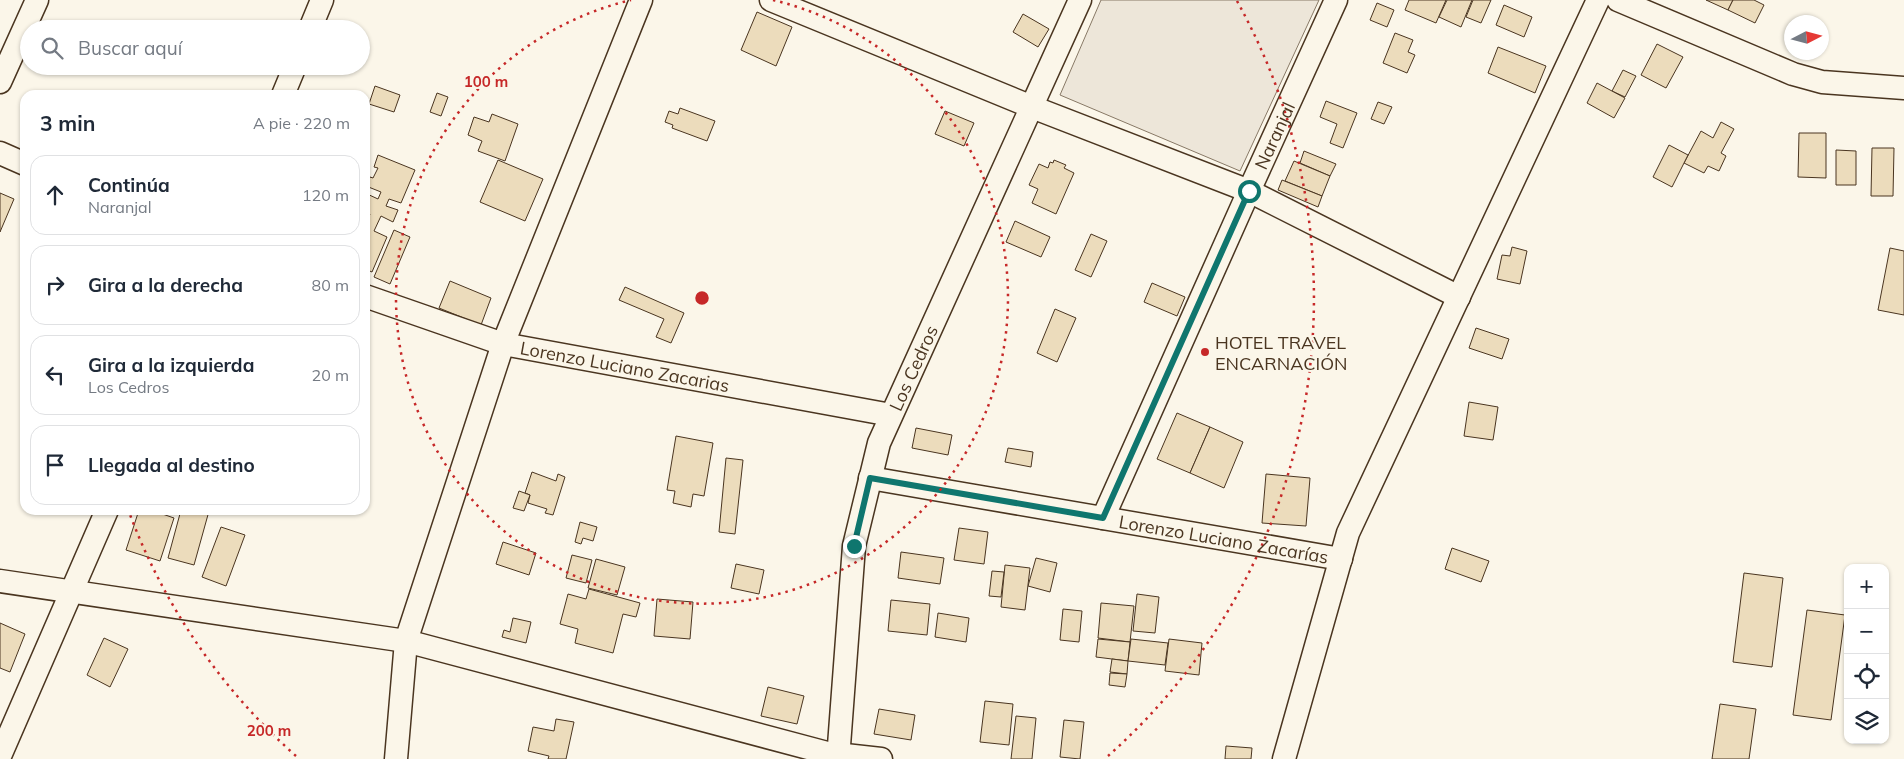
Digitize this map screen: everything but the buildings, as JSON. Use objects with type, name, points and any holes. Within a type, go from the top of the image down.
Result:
[{"type":"street","points":[[28,20],[37,0]]},
{"type":"street","points":[[314,20],[322,0]]},
{"type":"street","points":[[396,759],[406,641],[503,344],[641,0]]},
{"type":"street","points":[[771,0],[1032,107],[1249,191],[1459,297]]},
{"type":"street","name":"Los Cedros","points":[[838,756],[854,546],[879,443],[1080,0]]},
{"type":"street","name":"Naranjal","points":[[1103,518],[1336,0]]},
{"type":"street","points":[[1284,759],[1348,533],[1598,0]]},
{"type":"street","points":[[1618,0],[1793,74],[1822,82],[1904,88]]},
{"type":"street","points":[[0,82],[20,38]]},
{"type":"street","points":[[285,90],[291,75]]},
{"type":"street","points":[[0,153],[20,162]]},
{"type":"street","name":"Lorenzo Luciano Zacarias","points":[[370,298],[503,344],[891,415]]},
{"type":"street","name":"Lorenzo Luciano Zacarías","points":[[870,478],[1341,559]]},
{"type":"street","points":[[0,756],[105,515]]},
{"type":"street","points":[[0,581],[406,641],[838,756],[881,759]]},
{"type":"shaded area","points":[[1101,0],[1319,0],[1240,171],[1060,95]]},
{"type":"place","name":"HOTEL TRAVEL ENCARNACIÓN","points":[[1205,352]]},
{"type":"route","points":[[854,546],[870,478],[1103,518],[1249,191]]}]
